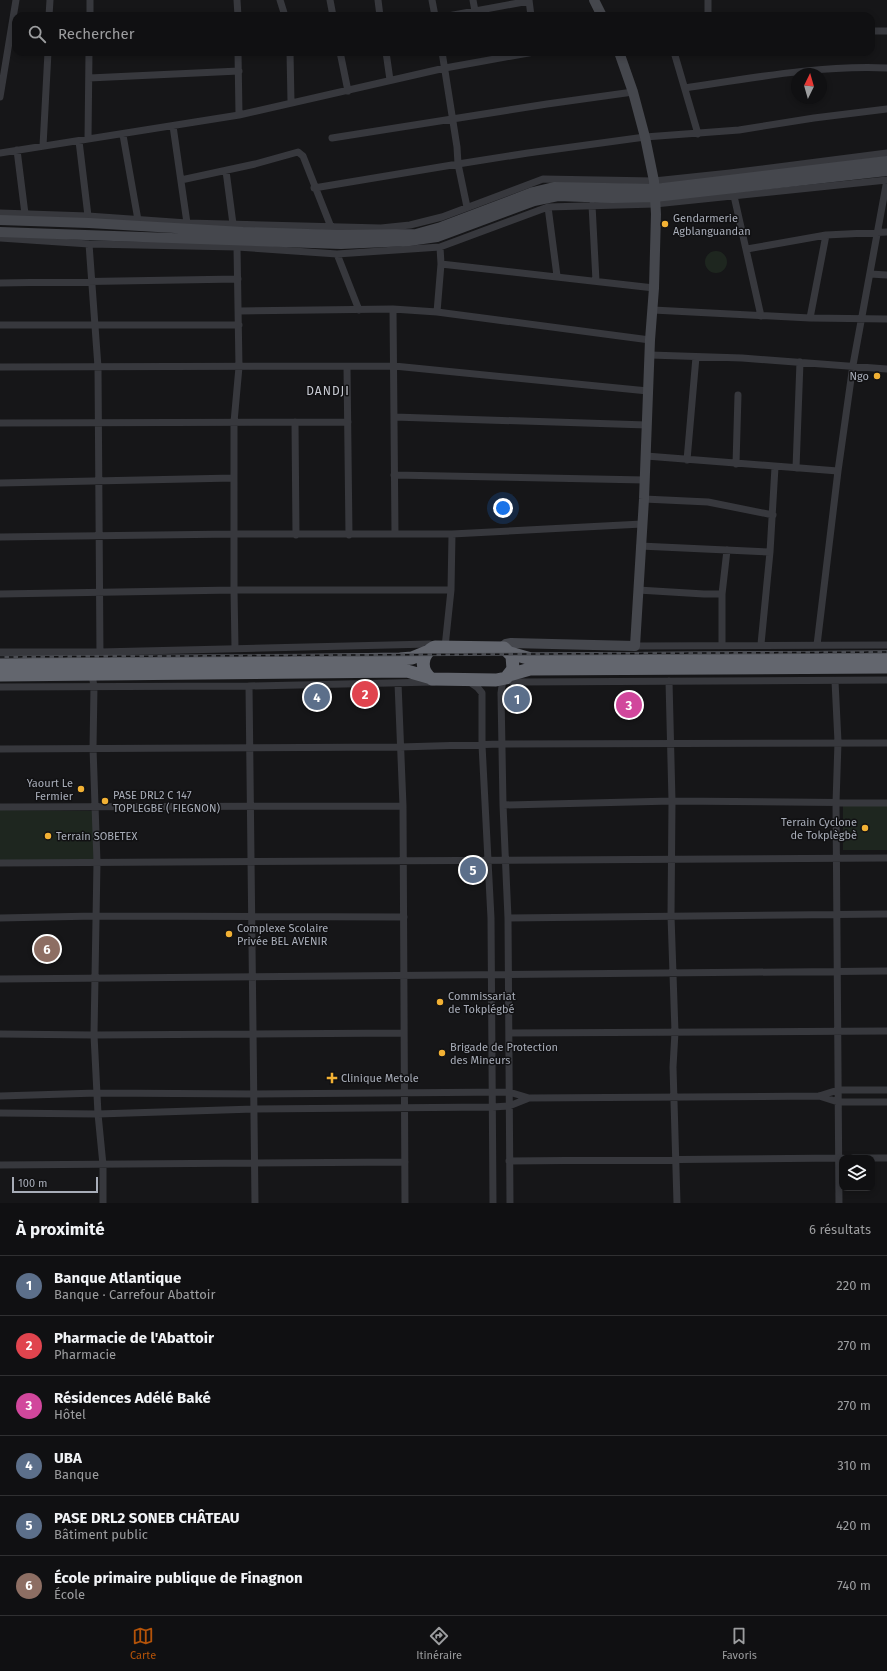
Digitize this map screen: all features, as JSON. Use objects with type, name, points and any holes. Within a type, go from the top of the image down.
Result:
[{"type":"highway","points":[[428,677],[423,670],[424,658],[436,649]]},
{"type":"highway","points":[[0,665],[400,659],[412,658],[436,649],[506,650],[531,659],[887,657]]},
{"type":"highway","points":[[506,650],[512,656],[514,665],[506,677]]},
{"type":"highway","points":[[0,675],[97,664],[407,671],[432,679],[468,681],[506,677],[530,669],[887,667]]},
{"type":"street","points":[[14,12],[16,0]]},
{"type":"street","points":[[49,12],[50,0]]},
{"type":"street","points":[[90,0],[90,12]]},
{"type":"street","points":[[237,0],[238,12]]},
{"type":"street","points":[[280,0],[284,12]]},
{"type":"street","points":[[330,0],[332,12]]},
{"type":"street","points":[[378,0],[380,12]]},
{"type":"street","points":[[432,0],[434,12]]},
{"type":"street","points":[[473,0],[475,11]]},
{"type":"street","points":[[470,12],[529,0],[530,12]]},
{"type":"street","points":[[594,0],[600,12]]},
{"type":"street","points":[[708,0],[708,12]]},
{"type":"street","points":[[0,97],[12,24]]},
{"type":"street","points":[[875,30],[887,31]]},
{"type":"street","points":[[43,146],[48,56]]},
{"type":"street","points":[[88,139],[89,56]]},
{"type":"street","points":[[238,56],[239,115]]},
{"type":"street","points":[[290,56],[291,102]]},
{"type":"street","points":[[341,56],[348,91]]},
{"type":"street","points":[[387,56],[390,80]]},
{"type":"street","points":[[443,56],[457,147],[458,164],[466,207]]},
{"type":"street","points":[[0,153],[239,115],[445,68],[512,56]]},
{"type":"street","points":[[620,56],[633,92],[645,138],[655,192],[654,288],[650,340],[645,480],[635,646]]},
{"type":"street","points":[[675,56],[698,134]]},
{"type":"street","points":[[685,88],[772,75],[853,67],[887,68]]},
{"type":"street","points":[[89,78],[239,72]]},
{"type":"street","points":[[332,138],[633,92]]},
{"type":"street","points":[[314,188],[528,153],[645,138],[739,130],[814,118],[887,109]]},
{"type":"street","points":[[173,126],[187,223]]},
{"type":"street","points":[[123,134],[138,220]]},
{"type":"street","points":[[79,141],[88,216]]},
{"type":"street","points":[[17,150],[25,214]]},
{"type":"street","points":[[181,180],[226,171],[298,152],[303,156],[314,188],[331,227]]},
{"type":"street","points":[[0,238],[89,244],[237,247],[337,254],[440,247],[548,207],[592,205],[655,192],[737,172],[887,153]]},
{"type":"street","points":[[0,232],[368,244],[409,241],[437,237],[534,201],[558,196],[612,198],[887,161]]},
{"type":"street","points":[[226,171],[233,224]]},
{"type":"street","points":[[0,213],[88,216],[187,223],[381,228],[410,225],[442,217],[543,179],[655,192],[887,171]]},
{"type":"street","points":[[0,220],[89,223],[243,232],[416,234],[440,227],[534,192],[554,187],[734,196],[887,180],[853,366],[838,471],[817,645]]},
{"type":"street","points":[[734,196],[761,316]]},
{"type":"street","points":[[592,205],[596,281]]},
{"type":"street","points":[[548,207],[557,276]]},
{"type":"street","points":[[747,249],[826,235],[887,232]]},
{"type":"street","points":[[810,318],[826,235]]},
{"type":"street","points":[[89,244],[98,367],[99,423],[99,593],[97,664],[94,687],[93,748],[97,862],[94,1035],[98,1114],[103,1164],[103,1203]]},
{"type":"street","points":[[236,648],[234,590],[234,422],[239,367],[237,247]]},
{"type":"street","points":[[437,312],[441,264],[440,247]]},
{"type":"street","points":[[337,254],[359,310]]},
{"type":"street","points":[[441,264],[654,288]]},
{"type":"street","points":[[870,274],[887,275]]},
{"type":"street","points":[[0,282],[238,279]]},
{"type":"street","points":[[239,311],[393,309],[437,312],[650,340]]},
{"type":"street","points":[[393,309],[395,534]]},
{"type":"street","points":[[653,310],[810,318],[887,319]]},
{"type":"street","points":[[0,325],[239,325]]},
{"type":"street","points":[[650,355],[800,362],[887,369]]},
{"type":"street","points":[[687,460],[696,356]]},
{"type":"street","points":[[796,468],[800,362]]},
{"type":"street","points":[[0,367],[394,366],[648,391]]},
{"type":"street","points":[[347,367],[349,535]]},
{"type":"street","points":[[736,464],[738,395]]},
{"type":"street","points":[[394,417],[647,425]]},
{"type":"street","points":[[295,422],[296,535]]},
{"type":"street","points":[[0,423],[348,422]]},
{"type":"street","points":[[646,456],[838,471]]},
{"type":"street","points":[[760,644],[770,552],[775,467]]},
{"type":"street","points":[[394,474],[645,480]]},
{"type":"street","points":[[0,483],[234,478]]},
{"type":"street","points":[[644,499],[708,502],[773,515]]},
{"type":"street","points":[[0,537],[234,534],[452,534],[642,524]]},
{"type":"street","points":[[0,652],[97,664],[236,648],[430,644],[436,649],[451,590],[452,534]]},
{"type":"street","points":[[640,546],[770,552]]},
{"type":"street","points":[[722,645],[722,594],[727,550]]},
{"type":"street","points":[[0,594],[234,590],[451,590]]},
{"type":"street","points":[[638,590],[722,594]]},
{"type":"street","points":[[506,650],[511,643],[635,646],[760,644],[887,645]]},
{"type":"street","points":[[510,1203],[508,918],[502,805],[500,693],[506,677],[513,682],[887,680]]},
{"type":"street","points":[[0,687],[249,686],[423,683],[441,680]]},
{"type":"street","points":[[468,681],[482,693],[482,745],[491,918],[493,1203]]},
{"type":"street","points":[[668,681],[672,801],[671,916],[674,972],[675,1032],[673,1068],[677,1159],[677,1203]]},
{"type":"street","points":[[835,681],[838,742],[836,858],[840,1155]]},
{"type":"street","points":[[398,683],[403,806],[406,1203]]},
{"type":"street","points":[[249,686],[255,1203]]},
{"type":"street","points":[[0,749],[250,749],[501,744],[838,742],[887,744]]},
{"type":"street","points":[[502,805],[672,801],[836,803],[887,802]]},
{"type":"street","points":[[0,807],[403,806]]},
{"type":"street","points":[[0,863],[887,858]]},
{"type":"street","points":[[508,918],[887,914]]},
{"type":"street","points":[[0,918],[95,916],[404,917]]},
{"type":"street","points":[[0,979],[887,971]]},
{"type":"street","points":[[509,1033],[887,1031]]},
{"type":"street","points":[[0,1034],[94,1035],[404,1033]]},
{"type":"street","points":[[0,1096],[97,1093],[254,1094],[509,1092],[529,1098],[819,1096],[838,1090],[887,1090]]},
{"type":"street","points":[[819,1096],[838,1102],[887,1102]]},
{"type":"street","points":[[0,1113],[98,1114],[254,1109],[492,1107],[509,1106],[529,1098]]},
{"type":"street","points":[[509,1161],[839,1158]]},
{"type":"street","points":[[875,1158],[887,1158]]},
{"type":"street","points":[[0,1165],[405,1162]]},
{"type":"street","points":[[839,1191],[839,1203]]},
{"type":"shaded area","points":[[716,251],[724,254],[727,262],[724,270],[716,273],[708,270],[705,262],[708,254]]},
{"type":"shaded area","name":"Terrain Cyclone de Tokplègbè","points":[[843,806],[887,806],[887,850],[843,850]]},
{"type":"shaded area","name":"Terrain SOBETEX","points":[[0,810],[95,811],[96,862],[0,861]]},
{"type":"railway","points":[[0,657],[887,652]]},
{"type":"place","name":"Gendarmerie Agblanguandan","points":[[665,224]]},
{"type":"place","name":"Ngo","points":[[877,376]]},
{"type":"place","name":"Pharmacie de l'Abattoir","points":[[365,694]]},
{"type":"place","name":"UBA","points":[[317,697]]},
{"type":"place","name":"Banque Atlantique","points":[[517,699]]},
{"type":"place","name":"Résidences Adélé Baké","points":[[629,705]]},
{"type":"place","name":"Yaourt Le Fermier","points":[[81,789]]},
{"type":"place","name":"PASE DRL2 C 147 TOPLEGBE ( FIEGNON)","points":[[105,801]]},
{"type":"place","name":"Terrain Cyclone de Tokplègbè","points":[[865,828]]},
{"type":"place","name":"Terrain SOBETEX","points":[[48,836]]},
{"type":"place","name":"PASE DRL2 SONEB CHÂTEAU","points":[[473,870]]},
{"type":"place","name":"Complexe Scolaire Privée BEL AVENIR","points":[[229,934]]},
{"type":"place","name":"École primaire publique de Finagnon","points":[[47,949]]},
{"type":"place","name":"Commissariat de Tokplégbé","points":[[440,1002]]},
{"type":"place","name":"Brigade de Protection des Mineurs","points":[[442,1053]]},
{"type":"place","name":"Clinique Metole","points":[[332,1078]]},
{"type":"district","name":"DANDJI","points":[[328,391]]}]
